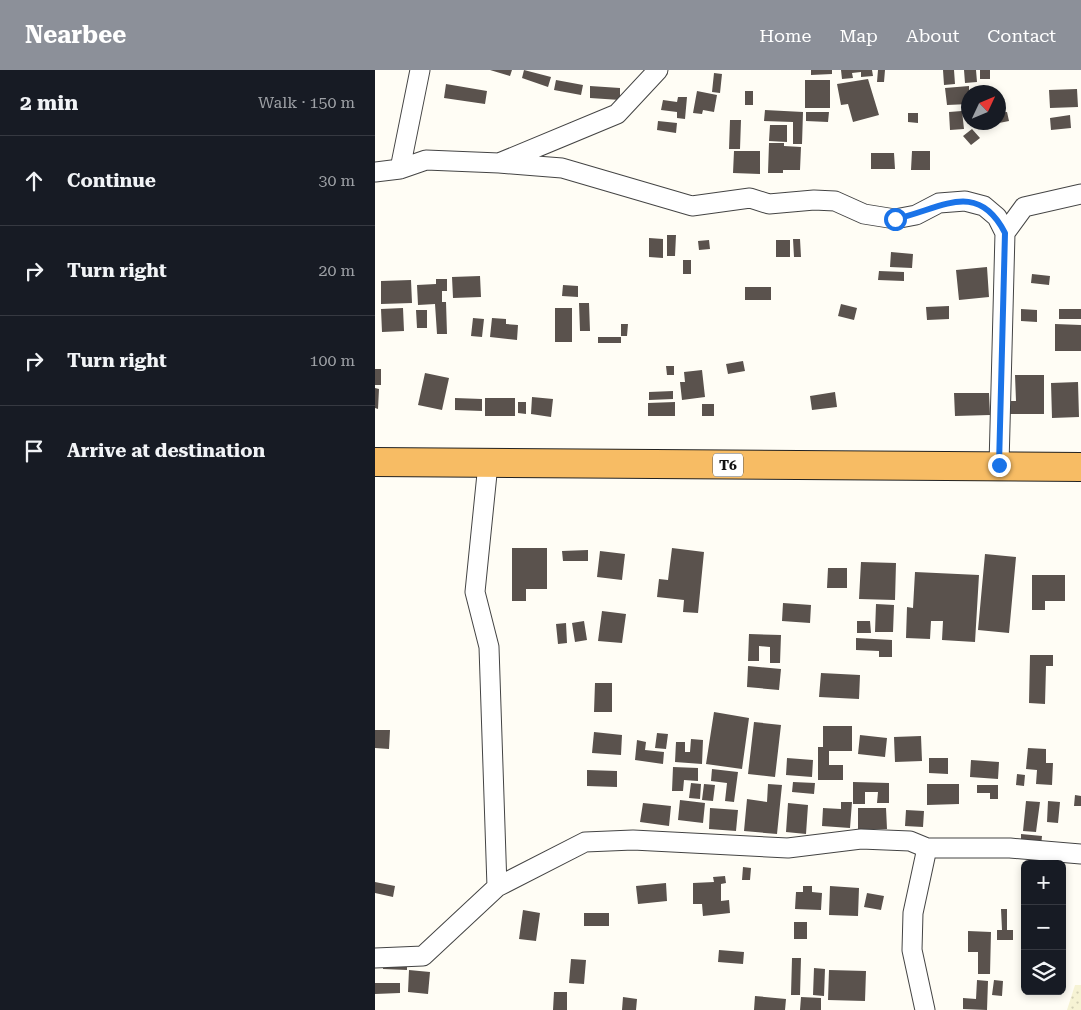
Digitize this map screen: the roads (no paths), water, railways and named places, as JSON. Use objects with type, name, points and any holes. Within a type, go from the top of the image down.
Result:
[{"type":"highway","name":"T6","points":[[375,462],[1081,467]]},
{"type":"street","points":[[400,169],[420,70]]},
{"type":"street","points":[[499,163],[617,114],[658,70]]},
{"type":"street","points":[[375,172],[400,169],[426,160],[562,168],[691,206],[751,198],[769,204],[815,200],[835,202],[864,214],[895,219],[916,214],[939,204],[965,201],[984,206],[997,217],[1005,233],[999,465]]},
{"type":"street","points":[[1005,233],[1024,207],[1081,194]]},
{"type":"street","points":[[487,464],[475,592],[489,647],[497,887]]},
{"type":"street","points":[[375,958],[423,956],[497,887],[585,842],[633,840],[788,848],[861,839],[910,841],[927,848],[1010,848],[1081,854]]},
{"type":"street","points":[[925,1010],[912,950],[913,913],[927,848]]}]
